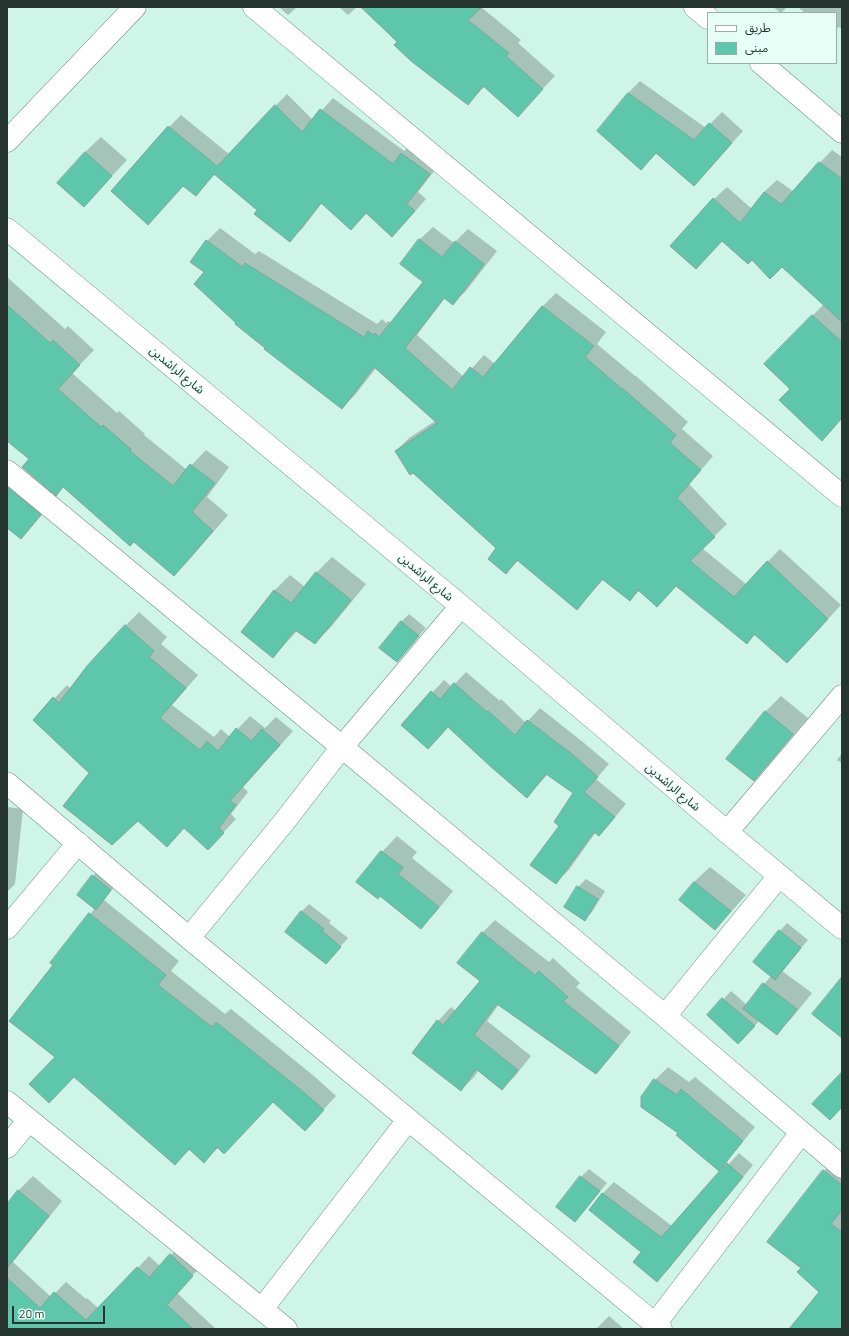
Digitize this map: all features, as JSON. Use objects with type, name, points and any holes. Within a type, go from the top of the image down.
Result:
[{"type":"street","points":[[7,141],[135,7]]},
{"type":"street","points":[[254,7],[842,496]]},
{"type":"street","points":[[695,7],[707,17]]},
{"type":"street","points":[[762,64],[842,132]]},
{"type":"street","name":"شارع الراشدين","points":[[7,229],[461,606],[726,832],[842,928]]},
{"type":"street","points":[[7,471],[665,1016],[842,1167]]},
{"type":"street","points":[[189,938],[284,822],[342,747],[461,606]]},
{"type":"street","points":[[726,832],[842,696]]},
{"type":"street","points":[[7,783],[189,938],[658,1326],[801,1133]]},
{"type":"street","points":[[7,928],[78,843]]},
{"type":"street","points":[[665,1016],[779,876]]},
{"type":"street","points":[[7,1102],[286,1329]]},
{"type":"street","points":[[7,1147],[29,1120]]},
{"type":"street","points":[[262,1309],[408,1120]]},
{"type":"building","points":[[361,7],[482,7],[468,20],[509,53],[506,56],[543,89],[518,117],[483,86],[468,105],[411,61],[394,45],[397,42]]},
{"type":"building","points":[[628,93],[694,140],[709,123],[732,143],[694,186],[656,153],[641,170],[597,131]]},
{"type":"building","points":[[275,105],[302,132],[320,109],[393,164],[401,153],[430,174],[407,204],[415,211],[392,237],[366,213],[351,230],[321,203],[290,242],[254,214],[257,210],[214,174],[196,196],[183,186],[148,225],[111,191],[168,126],[217,166]]},
{"type":"building","points":[[85,152],[112,176],[84,207],[57,183]]},
{"type":"building","points":[[819,162],[842,179],[842,322],[782,267],[770,279],[752,260],[748,264],[722,241],[696,269],[670,246],[713,198],[740,223],[764,192],[781,204]]},
{"type":"building","points":[[419,239],[442,257],[455,241],[484,264],[453,305],[444,298],[405,348],[452,390],[470,367],[483,377],[542,306],[594,346],[585,357],[676,435],[670,443],[701,470],[677,498],[715,537],[690,561],[734,597],[767,561],[828,619],[787,663],[754,634],[747,644],[676,586],[657,607],[638,590],[630,601],[602,579],[577,610],[517,560],[506,574],[488,559],[496,548],[413,473],[410,475],[395,451],[437,423],[374,367],[342,409],[264,349],[265,348],[235,324],[236,323],[194,284],[204,272],[190,262],[206,240],[243,267],[245,263],[364,337],[368,331],[373,335],[375,333],[379,337],[423,282],[400,264]]},
{"type":"building","points":[[7,305],[50,343],[53,340],[80,365],[58,389],[101,427],[103,425],[131,449],[130,451],[173,486],[190,464],[215,483],[192,512],[213,531],[174,576],[134,542],[130,546],[63,487],[56,496],[22,467],[29,459],[7,441]]},
{"type":"building","points":[[812,315],[842,342],[842,418],[822,441],[779,400],[790,389],[764,364]]},
{"type":"building","points":[[7,487],[41,515],[21,539],[7,528]]},
{"type":"building","points":[[316,572],[351,600],[315,644],[295,630],[273,658],[241,632],[274,590],[291,603]]},
{"type":"building","points":[[401,621],[419,636],[397,662],[379,648]]},
{"type":"building","points":[[125,625],[154,651],[149,657],[186,688],[160,718],[200,750],[207,741],[218,751],[236,728],[251,741],[262,729],[280,745],[230,801],[236,805],[219,828],[224,833],[208,850],[184,828],[167,847],[138,821],[112,845],[63,806],[89,773],[33,720],[53,697],[59,703],[87,666]]},
{"type":"building","points":[[454,683],[515,735],[527,720],[572,754],[598,777],[584,792],[615,817],[599,836],[594,832],[556,884],[530,865],[559,826],[554,822],[573,793],[546,774],[527,798],[448,727],[428,749],[401,725],[431,691],[440,699]]},
{"type":"building","points":[[765,711],[793,734],[754,781],[726,759]]},
{"type":"building","points":[[381,851],[403,867],[398,874],[439,907],[421,929],[380,896],[378,899],[356,882]]},
{"type":"building","points":[[92,875],[111,890],[96,910],[77,895]]},
{"type":"building","points":[[694,882],[731,911],[715,930],[679,900]]},
{"type":"building","points":[[577,886],[598,899],[585,921],[564,907]]},
{"type":"building","points":[[301,911],[324,929],[322,931],[341,947],[326,964],[285,932]]},
{"type":"building","points":[[89,913],[166,975],[158,985],[212,1027],[216,1022],[324,1110],[305,1131],[273,1102],[224,1154],[217,1147],[204,1163],[189,1149],[175,1165],[74,1077],[49,1103],[29,1084],[55,1057],[9,1021],[53,965],[50,963]]},
{"type":"building","points":[[779,930],[801,948],[775,980],[753,962]]},
{"type":"building","points":[[482,932],[535,975],[539,971],[568,997],[563,1001],[619,1046],[596,1074],[497,1004],[474,1035],[518,1070],[502,1090],[476,1069],[461,1091],[412,1053],[437,1020],[443,1025],[480,981],[457,963]]},
{"type":"building","points":[[842,977],[842,1038],[812,1014]]},
{"type":"building","points":[[763,983],[797,1009],[777,1035],[743,1009]]},
{"type":"building","points":[[722,998],[755,1026],[738,1044],[707,1015]]},
{"type":"building","points":[[842,1072],[842,1107],[830,1120],[812,1104]]},
{"type":"building","points":[[654,1079],[677,1095],[681,1089],[743,1141],[719,1171],[676,1135],[678,1133],[641,1107],[641,1097]]},
{"type":"building","points":[[727,1163],[743,1177],[657,1282],[633,1262],[641,1252],[589,1210],[602,1193],[661,1237]]},
{"type":"building","points":[[823,1170],[842,1185],[842,1210],[831,1224],[842,1232],[842,1329],[789,1329],[819,1292],[797,1272],[801,1268],[767,1242]]},
{"type":"building","points":[[580,1176],[600,1191],[575,1222],[556,1207]]},
{"type":"building","points":[[18,1190],[49,1216],[7,1268],[7,1204]]},
{"type":"building","points":[[170,1254],[193,1276],[167,1305],[193,1329],[7,1329],[7,1278],[40,1308],[54,1292],[86,1320],[137,1267],[149,1277]]}]
